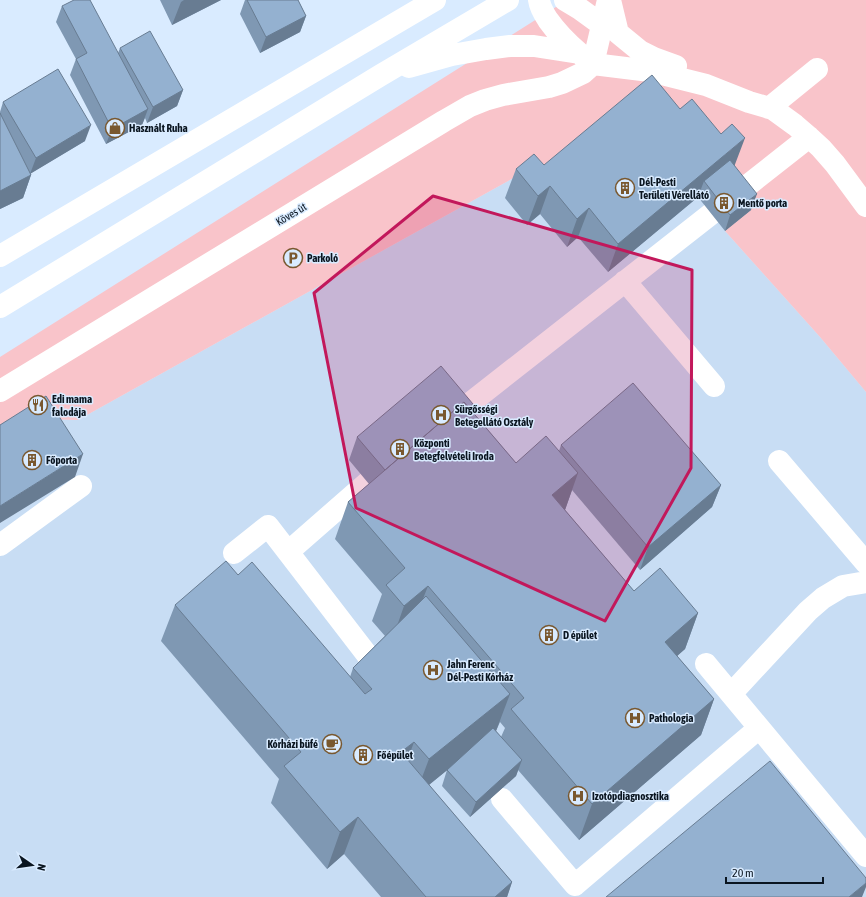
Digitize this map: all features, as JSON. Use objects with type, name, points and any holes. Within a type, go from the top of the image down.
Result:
[{"type":"street","points":[[0,256],[435,0]]},
{"type":"street","points":[[0,307],[380,74],[508,0]]},
{"type":"street","points":[[539,0],[541,10],[556,32],[562,39],[586,58]]},
{"type":"street","points":[[565,0],[602,25]]},
{"type":"street","points":[[586,58],[602,25],[609,0]]},
{"type":"street","points":[[609,0],[618,33],[640,51],[692,73],[706,85]]},
{"type":"street","points":[[380,74],[452,55],[510,46],[534,46],[650,71],[706,85],[749,102],[773,109],[810,137],[835,164],[866,206]]},
{"type":"street","name":"Köves út","points":[[0,391],[470,106],[503,95],[549,87],[569,80],[583,73],[586,58]]},
{"type":"street","points":[[769,108],[817,69]]},
{"type":"street","points":[[738,193],[810,137]]},
{"type":"street","points":[[455,415],[711,214]]},
{"type":"street","points":[[625,282],[714,386]]},
{"type":"street","points":[[779,461],[866,563]]},
{"type":"street","points":[[288,552],[368,482]]},
{"type":"street","points":[[0,545],[81,486]]},
{"type":"street","points":[[234,554],[268,526],[368,656]]},
{"type":"street","points":[[731,694],[808,611],[823,598],[843,586],[866,582]]},
{"type":"street","points":[[706,664],[866,856]]},
{"type":"street","points":[[502,799],[575,885],[759,728]]},
{"type":"highlighted area","points":[[433,196],[692,270],[691,468],[605,621],[356,508],[314,293]]},
{"type":"shaded area","points":[[567,0],[866,0],[866,392],[820,337],[725,231],[745,177],[734,167],[533,194],[517,176],[78,420],[38,419],[0,443],[0,357]]},
{"type":"shaded area","name":"Jahn Ferenc Dél-Pesti Kórház","points":[[734,167],[745,178],[751,210],[725,231],[820,337],[866,392],[866,897],[0,897],[0,443],[38,419],[78,420],[517,176]]},
{"type":"building","points":[[74,0],[90,0],[148,109],[112,129],[76,59],[87,53],[62,6]]},
{"type":"building","points":[[247,0],[298,0],[306,16],[266,37]]},
{"type":"building","points":[[150,31],[183,90],[153,107],[120,48]]},
{"type":"building","points":[[58,69],[91,125],[36,158],[3,102]]},
{"type":"building","name":"Dél-Pesti Területi Vérellátó","points":[[652,75],[680,109],[692,99],[721,134],[732,124],[745,138],[618,244],[589,208],[577,219],[550,186],[538,196],[516,169],[534,154],[544,165]]},
{"type":"building","points":[[0,113],[31,175],[0,191]]},
{"type":"building","points":[[730,160],[757,194],[730,215],[704,181]]},
{"type":"building","points":[[441,366],[473,404],[468,408],[464,402],[385,470],[357,437]]},
{"type":"building","points":[[633,383],[721,485],[648,547],[561,445]]},
{"type":"building","name":"Főporta","points":[[46,396],[83,454],[0,506],[0,425]]},
{"type":"building","name":"D épület","points":[[464,402],[516,463],[546,436],[578,473],[552,495],[634,591],[660,568],[698,613],[665,642],[714,699],[592,804],[511,709],[524,698],[428,586],[404,606],[386,585],[405,568],[348,502]]},
{"type":"building","name":"Főépület","points":[[226,561],[238,575],[252,562],[365,694],[372,689],[353,668],[426,596],[510,694],[429,759],[414,742],[401,752],[512,882],[495,897],[426,897],[358,817],[340,832],[284,766],[301,752],[175,605]]},
{"type":"building","points":[[493,728],[522,760],[476,802],[447,770]]},
{"type":"building","points":[[770,761],[866,878],[866,883],[849,897],[606,897]]},
{"type":"place","name":"Használt Ruha","points":[[115,128]]},
{"type":"place","name":"Dél-Pesti Területi Vérellátó","points":[[625,188]]},
{"type":"place","name":"Mentő porta","points":[[724,203]]},
{"type":"place","name":"Parkoló","points":[[293,258]]},
{"type":"place","name":"Edi mama falodája","points":[[38,405]]},
{"type":"place","name":"Sürgősségi Betegellátó Osztály","points":[[441,415]]},
{"type":"place","name":"Központi Betegfelvételi Iroda","points":[[400,449]]},
{"type":"place","name":"Főporta","points":[[32,460]]},
{"type":"place","name":"D épület","points":[[549,635]]},
{"type":"place","name":"Jahn Ferenc Dél-Pesti Kórház","points":[[433,670]]},
{"type":"place","name":"Pathologia","points":[[635,718]]},
{"type":"place","name":"Kórházi büfé","points":[[332,744]]},
{"type":"place","name":"Főépület","points":[[363,755]]},
{"type":"place","name":"Izotópdiagnosztika","points":[[578,796]]}]
